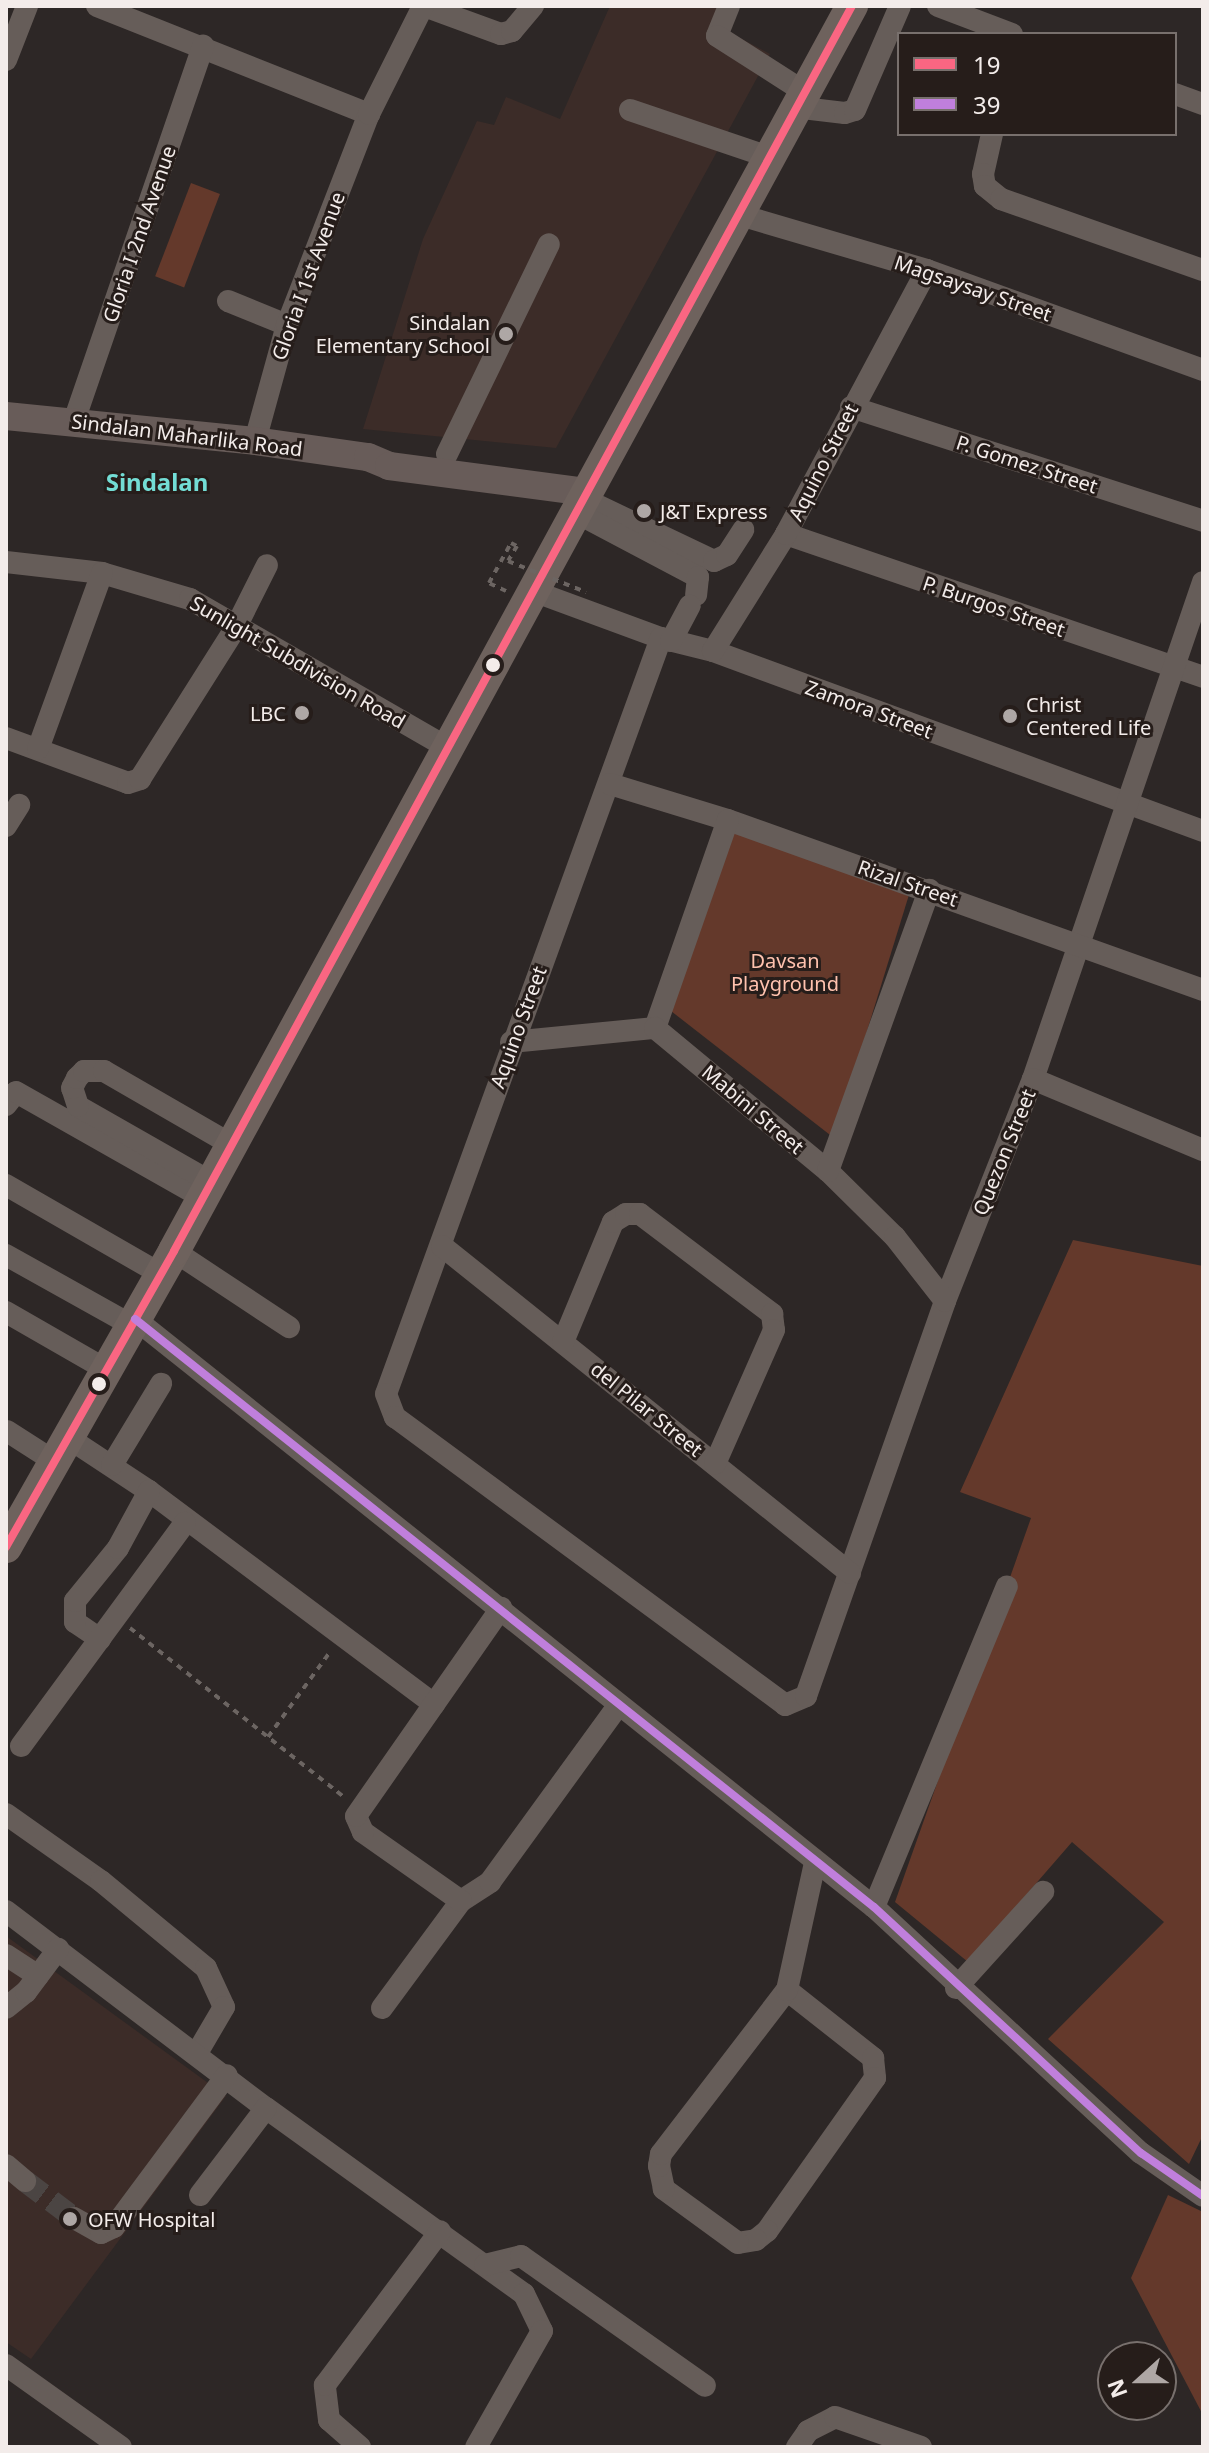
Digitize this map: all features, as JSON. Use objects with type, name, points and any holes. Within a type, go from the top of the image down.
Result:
[{"type":"highway","points":[[9,1536],[232,1145],[445,746],[586,496],[852,6]]},
{"type":"main road","name":"Sindalan Maharlika Road","points":[[6,416],[255,441],[368,457],[389,466],[586,496]]},
{"type":"main road","name":"Sindalan Maharlika Road","points":[[368,457],[389,449],[447,454],[586,496]]},
{"type":"street","points":[[6,60],[27,6]]},
{"type":"street","points":[[97,6],[369,114]]},
{"type":"street","points":[[424,6],[501,34],[512,31],[533,6]]},
{"type":"street","name":"Gloria I 1st Avenue","points":[[255,441],[287,325],[369,114],[424,6]]},
{"type":"street","points":[[729,6],[717,36],[799,99],[845,113],[855,110],[900,6]]},
{"type":"street","points":[[938,6],[1007,32]]},
{"type":"street","name":"Gloria I 2nd Avenue","points":[[74,421],[203,46]]},
{"type":"street","points":[[1177,95],[1203,104]]},
{"type":"street","points":[[630,110],[769,157]]},
{"type":"street","points":[[992,136],[983,174],[985,186],[1001,199],[1203,270]]},
{"type":"street","name":"Magsaysay Street","points":[[740,215],[927,270],[1203,370]]},
{"type":"street","points":[[447,454],[549,244]]},
{"type":"street","name":"Aquino Street","points":[[713,651],[786,534],[851,407],[927,270]]},
{"type":"street","points":[[228,301],[287,325]]},
{"type":"street","name":"P. Gomez Street","points":[[851,407],[1203,521]]},
{"type":"street","points":[[586,496],[714,561],[727,555],[743,530]]},
{"type":"street","name":"Aquino Street","points":[[586,496],[698,577],[693,600],[666,639],[511,1042],[442,1246],[386,1394],[395,1417],[785,1705]]},
{"type":"street","name":"P. Burgos Street","points":[[786,534],[1203,677]]},
{"type":"street","name":"Sunlight Subdivision Road","points":[[6,562],[102,573],[190,599],[445,746]]},
{"type":"street","points":[[6,738],[128,783],[140,779],[236,627],[267,565]]},
{"type":"street","points":[[38,749],[102,573]]},
{"type":"street","name":"Quezon Street","points":[[785,1705],[806,1696],[945,1301],[1033,1079],[1129,806],[1203,582]]},
{"type":"street","name":"Zamora Street","points":[[533,591],[666,639],[713,651],[1203,831]]},
{"type":"street","name":"Rizal Street","points":[[610,784],[728,820],[1203,990]]},
{"type":"street","points":[[6,826],[19,805]]},
{"type":"street","points":[[511,1042],[655,1028],[728,820]]},
{"type":"street","points":[[828,1171],[929,890]]},
{"type":"street","name":"Mabini Street","points":[[655,1028],[828,1171],[895,1237],[945,1301]]},
{"type":"street","points":[[207,1190],[78,1106],[72,1088],[77,1078],[84,1071],[104,1071],[232,1145]]},
{"type":"street","points":[[1033,1079],[1203,1150]]},
{"type":"street","points":[[6,1105],[16,1092],[207,1190]]},
{"type":"street","points":[[6,1185],[163,1270]]},
{"type":"street","points":[[6,1202],[289,1327]]},
{"type":"street","points":[[563,1342],[613,1222],[626,1214],[640,1214],[772,1314],[774,1330],[715,1464]]},
{"type":"street","name":"del Pilar Street","points":[[442,1246],[850,1573]]},
{"type":"street","points":[[6,1255],[133,1322],[501,1608],[618,1706],[874,1907],[956,1988],[1141,2153],[1203,2196]]},
{"type":"street","points":[[6,1312],[105,1369]]},
{"type":"street","points":[[112,1465],[161,1384]]},
{"type":"street","points":[[6,1431],[112,1465],[149,1491],[185,1523],[434,1704]]},
{"type":"street","points":[[100,1639],[75,1622],[75,1601],[118,1548],[149,1491]]},
{"type":"street","points":[[21,1746],[185,1523]]},
{"type":"street","points":[[118,1548],[149,1571]]},
{"type":"street","points":[[874,1907],[1007,1586]]},
{"type":"street","points":[[461,1901],[363,1832],[356,1816],[501,1608]]},
{"type":"street","points":[[382,2008],[461,1901],[490,1882],[618,1706]]},
{"type":"street","points":[[6,1814],[101,1881],[206,1968],[224,2007],[197,2053]]},
{"type":"street","points":[[787,1990],[873,2058],[875,2078],[767,2231],[756,2240],[738,2243],[664,2189],[659,2166],[661,2154],[787,1990],[815,1863]]},
{"type":"street","points":[[956,1988],[1043,1892]]},
{"type":"street","points":[[6,1949],[15,1917],[227,2075],[266,2108],[524,2294],[542,2331],[476,2447]]},
{"type":"street","points":[[6,2008],[38,1976],[58,1949]]},
{"type":"street","points":[[6,1955],[38,1976]]},
{"type":"street","points":[[74,2218],[101,2233],[114,2227],[227,2075]]},
{"type":"street","points":[[200,2195],[266,2108]]},
{"type":"street","points":[[6,2165],[25,2181]]},
{"type":"street","points":[[360,2447],[329,2420],[325,2385],[440,2231]]},
{"type":"street","points":[[485,2265],[521,2256],[705,2386]]},
{"type":"street","points":[[6,2365],[121,2447]]},
{"type":"street","points":[[797,2447],[808,2431],[835,2417],[921,2447]]},
{"type":"path","points":[[489,583],[511,543],[517,546],[508,561],[586,592]]},
{"type":"path","points":[[116,1617],[360,1810]]},
{"type":"path","points":[[268,1737],[341,1637]]},
{"type":"shaded area","name":"Sindalan Elementary School","points":[[610,6],[737,6],[725,30],[770,54],[556,448],[363,429],[423,239],[477,121],[494,125],[506,97],[560,119]]},
{"type":"shaded area","name":"OFW Hospital","points":[[6,1936],[226,2096],[31,2359],[6,2342]]},
{"type":"green space","points":[[191,183],[220,194],[184,287],[155,276]]},
{"type":"green space","name":"Davsan Playground","points":[[733,821],[912,885],[834,1138],[671,1011]]},
{"type":"green space","points":[[1073,1240],[1203,1266],[1203,2135],[1189,2164],[1048,2039],[1164,1922],[1072,1842],[968,1962],[895,1902],[1031,1518],[960,1492]]},
{"type":"green space","points":[[1168,2195],[1203,2212],[1203,2415],[1177,2366],[1177,2341],[1164,2341],[1131,2278]]},
{"type":"tunnel","points":[[25,2181],[74,2218]]},
{"type":"transit line","name":"19","points":[[6,1547],[174,1251],[852,6]]},
{"type":"transit line","name":"39","points":[[135,1319],[874,1907],[1141,2153],[1203,2196]]},
{"type":"place","name":"Sindalan Elementary School","points":[[506,334]]},
{"type":"place","name":"J&T Express","points":[[644,511]]},
{"type":"place","name":"LBC","points":[[302,713]]},
{"type":"place","name":"Christ Centered Life","points":[[1010,716]]},
{"type":"place","name":"OFW Hospital","points":[[70,2219]]},
{"type":"district","name":"Sindalan","points":[[157,482]]}]
